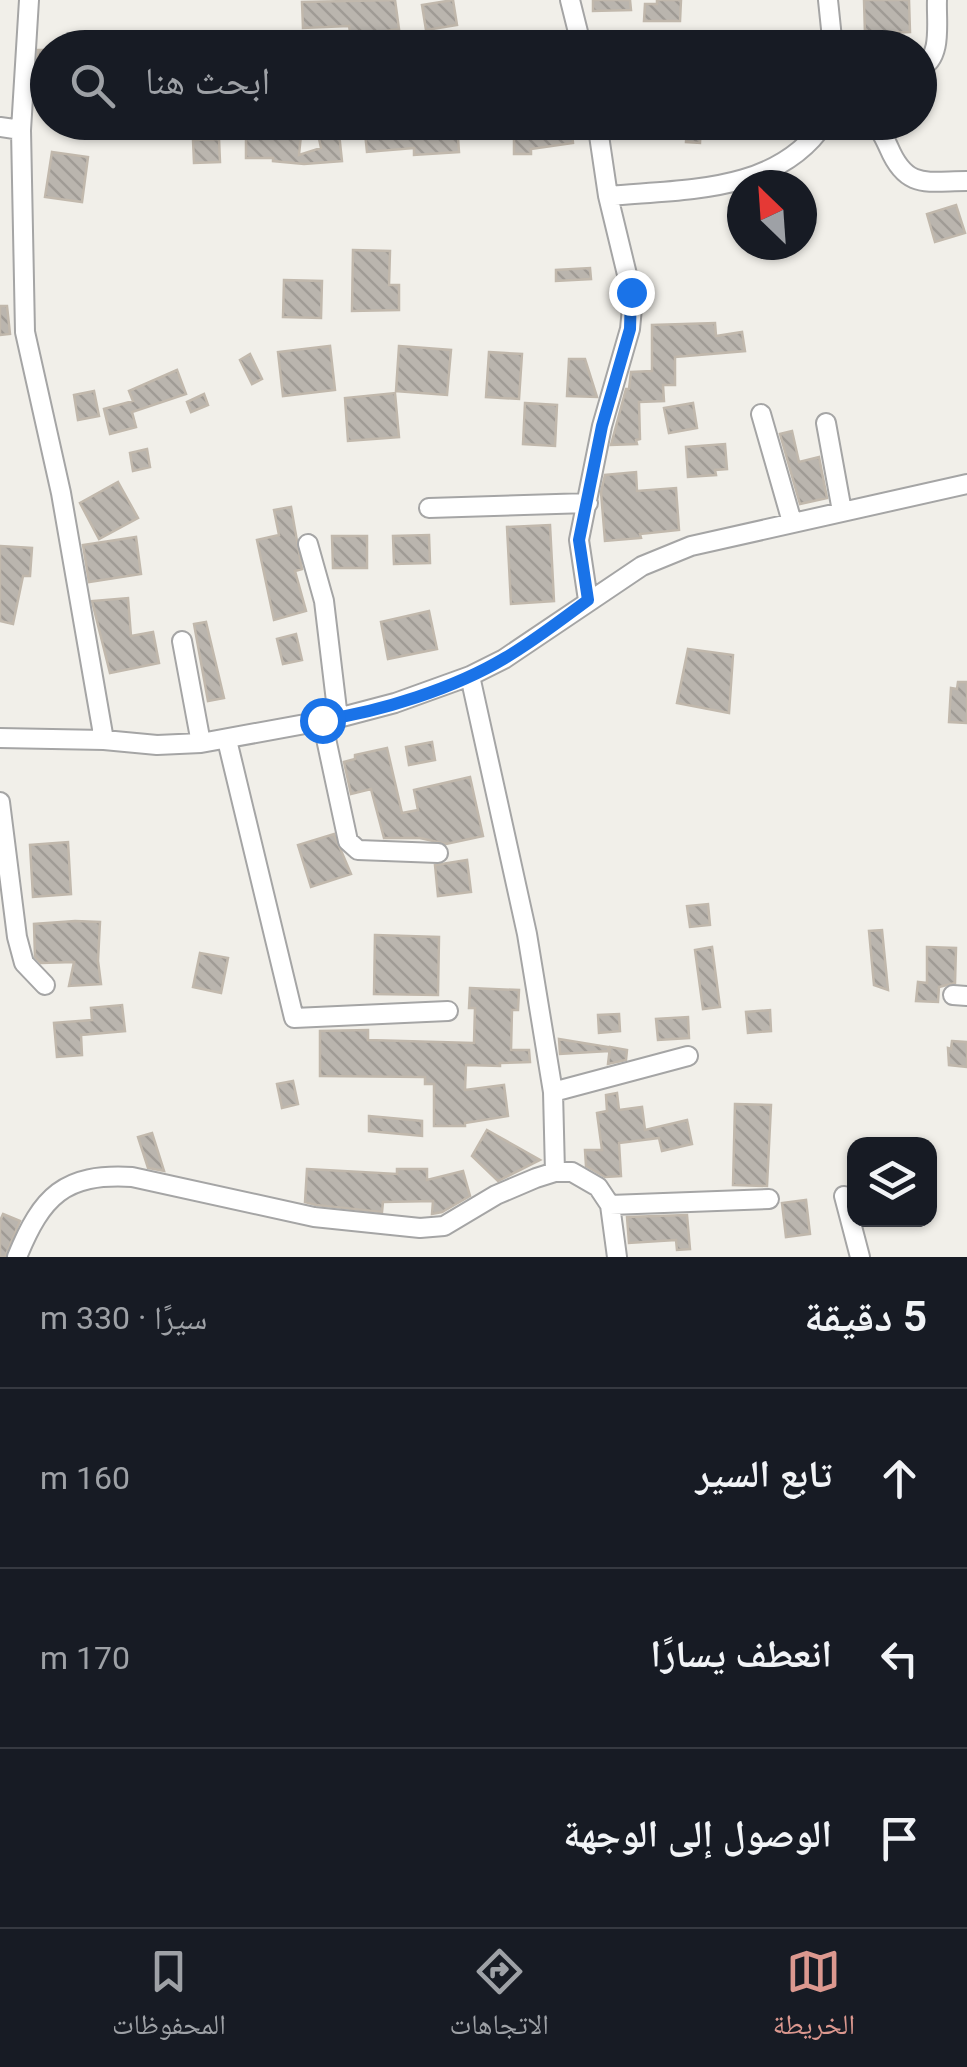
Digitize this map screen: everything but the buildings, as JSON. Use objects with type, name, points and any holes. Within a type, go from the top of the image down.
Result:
[{"type":"street","points":[[29,0],[21,130],[25,332],[61,493],[104,740]]},
{"type":"street","points":[[570,0],[578,30]]},
{"type":"street","points":[[828,0],[831,30]]},
{"type":"street","points":[[936,30],[937,0]]},
{"type":"street","points":[[0,127],[21,130]]},
{"type":"street","points":[[588,600],[579,540],[632,308],[600,140]]},
{"type":"street","points":[[608,196],[734,183],[761,174],[811,140]]},
{"type":"street","points":[[885,140],[897,167],[906,177],[922,182],[967,181]]},
{"type":"street","points":[[761,414],[792,522]]},
{"type":"street","points":[[826,423],[842,511]]},
{"type":"street","points":[[0,738],[202,744],[395,703],[470,676],[504,659],[642,566],[691,546],[967,484]]},
{"type":"street","points":[[429,508],[588,503]]},
{"type":"street","points":[[308,544],[324,601],[330,719],[348,841],[358,850],[438,853]]},
{"type":"street","points":[[182,641],[202,744]]},
{"type":"street","points":[[470,676],[527,934],[553,1092],[555,1172]]},
{"type":"street","points":[[227,740],[294,1018],[448,1011]]},
{"type":"street","points":[[0,802],[17,936],[24,963],[46,985]]},
{"type":"street","points":[[553,1092],[688,1056]]},
{"type":"street","points":[[17,1257],[41,1206],[84,1180],[102,1176],[132,1178],[314,1218],[420,1228],[444,1226],[496,1195],[555,1172],[572,1172],[598,1187],[610,1205],[616,1257]]},
{"type":"street","points":[[844,1196],[860,1257]]},
{"type":"street","points":[[610,1205],[769,1198]]},
{"type":"route","points":[[322,720],[395,703],[470,676],[504,659],[588,600],[579,540],[602,426],[630,329],[631,292]]}]
